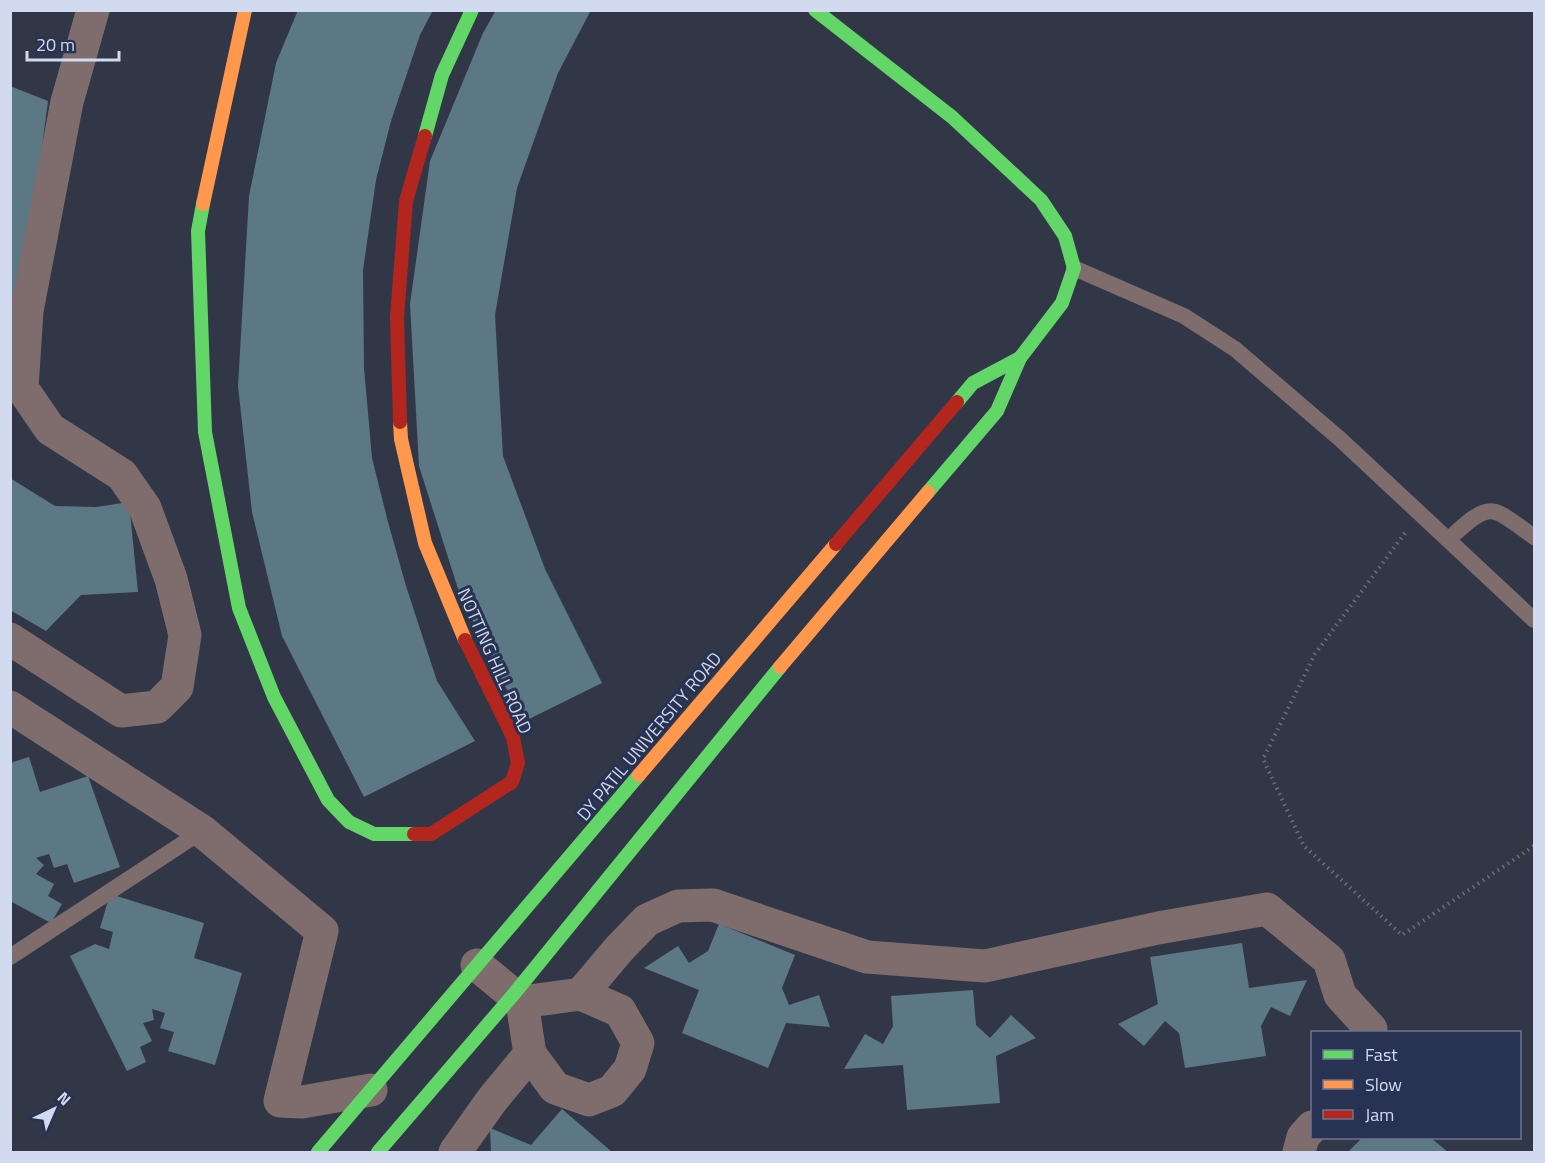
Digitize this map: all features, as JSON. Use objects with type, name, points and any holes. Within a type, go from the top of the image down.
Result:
[{"type":"street","points":[[10,639],[122,711],[157,707],[177,687],[185,635],[171,579],[145,508],[122,475],[50,429],[22,388],[27,311],[67,102],[93,10]]},
{"type":"street","name":"NOTTING HILL ROAD","points":[[245,10],[198,231],[205,432],[239,608],[274,697],[328,800],[349,822],[374,834],[431,834],[512,782],[519,763],[513,737],[456,622],[425,543],[402,439],[397,317],[406,201],[442,75],[472,10]]},
{"type":"street","points":[[815,10],[952,117],[1041,200],[1065,236],[1074,268]]},
{"type":"street","name":"DY PATIL UNIVERSITY ROAD","points":[[378,1152],[518,998],[747,705],[997,411],[1020,358],[1062,303],[1074,268]]},
{"type":"street","name":"DY PATIL UNIVERSITY ROAD","points":[[318,1152],[973,383],[1020,358]]},
{"type":"street","points":[[10,707],[202,831],[322,931],[280,1101],[302,1102],[371,1090]]},
{"type":"street","points":[[581,993],[647,920],[678,906],[713,905],[867,957],[985,966],[1158,928],[1267,909],[1329,960],[1340,995],[1371,1031]]},
{"type":"street","points":[[477,965],[518,998],[530,1054],[555,1088],[589,1100],[612,1091],[630,1069],[638,1043],[620,1011],[581,993],[518,998]]},
{"type":"street","points":[[455,1152],[530,1054]]},
{"type":"street","points":[[1299,1152],[1303,1137],[1311,1128]]},
{"type":"lane","points":[[1074,268],[1184,316],[1235,349],[1340,439],[1534,620]]},
{"type":"lane","points":[[1449,539],[1473,516],[1486,511],[1499,512],[1534,537]]},
{"type":"lane","points":[[10,957],[202,831]]},
{"type":"path","points":[[1420,512],[1315,654],[1263,759],[1304,846],[1402,935],[1534,846]]},
{"type":"building","points":[[298,10],[433,10],[420,35],[391,121],[376,180],[363,270],[364,368],[372,458],[406,586],[437,681],[475,741],[364,797],[282,636],[252,512],[238,386],[249,196],[276,63]]},
{"type":"building","points":[[496,10],[591,10],[558,73],[517,188],[495,315],[503,456],[545,569],[602,683],[523,722],[460,595],[419,466],[410,304],[430,161],[483,33]]},
{"type":"building","points":[[10,86],[48,101],[21,304],[10,303]]},
{"type":"building","points":[[10,478],[55,506],[96,507],[129,502],[138,592],[81,595],[46,631],[10,610]]},
{"type":"building","points":[[29,757],[40,792],[88,776],[120,867],[74,883],[67,864],[54,868],[49,854],[36,858],[44,865],[36,874],[54,884],[48,896],[62,904],[51,923],[10,901],[10,763]]},
{"type":"building","points":[[110,894],[204,923],[194,958],[242,973],[215,1065],[168,1051],[174,1032],[160,1028],[165,1013],[152,1009],[154,1020],[143,1023],[152,1041],[140,1047],[146,1062],[127,1071],[70,956],[95,944],[109,949],[113,932],[100,928]]},
{"type":"building","points":[[719,924],[795,955],[782,988],[789,1005],[819,995],[830,1027],[786,1023],[768,1068],[682,1033],[699,990],[644,968],[678,946],[689,963],[708,951]]},
{"type":"building","points":[[1242,943],[1249,988],[1307,980],[1290,1016],[1271,1007],[1261,1026],[1266,1056],[1185,1068],[1179,1033],[1165,1021],[1144,1046],[1118,1024],[1158,1004],[1150,957]]},
{"type":"building","points":[[973,990],[976,1025],[990,1038],[1011,1015],[1036,1038],[996,1056],[1000,1103],[907,1110],[903,1065],[844,1069],[865,1034],[883,1044],[893,1026],[891,996]]},
{"type":"building","points":[[562,1109],[612,1152],[491,1152],[490,1128],[531,1145]]},
{"type":"building","points":[[1361,1139],[1432,1139],[1448,1152],[1348,1152]]},
{"type":"traffic: fast","points":[[425,136],[442,75],[472,10]]},
{"type":"traffic: fast","points":[[815,10],[952,117],[1041,200],[1065,236],[1074,268],[1062,303],[1020,358],[997,411],[928,492]]},
{"type":"traffic: fast","points":[[203,204],[198,231],[205,432],[239,608],[274,697],[328,800],[349,822],[374,834],[414,834]]},
{"type":"traffic: fast","points":[[957,402],[973,383],[1020,358]]},
{"type":"traffic: fast","points":[[378,1152],[513,995],[780,667]]},
{"type":"traffic: fast","points":[[318,1152],[639,775]]},
{"type":"traffic: slow","points":[[203,204],[245,10]]},
{"type":"traffic: slow","points":[[400,422],[401,439],[425,543],[465,640]]},
{"type":"traffic: slow","points":[[780,667],[928,492]]},
{"type":"traffic: slow","points":[[639,775],[836,544]]},
{"type":"traffic: jam","points":[[400,422],[397,317],[406,201],[425,136]]},
{"type":"traffic: jam","points":[[836,544],[957,402]]},
{"type":"traffic: jam","points":[[414,834],[431,834],[512,782],[518,763],[513,737],[465,640]]}]
